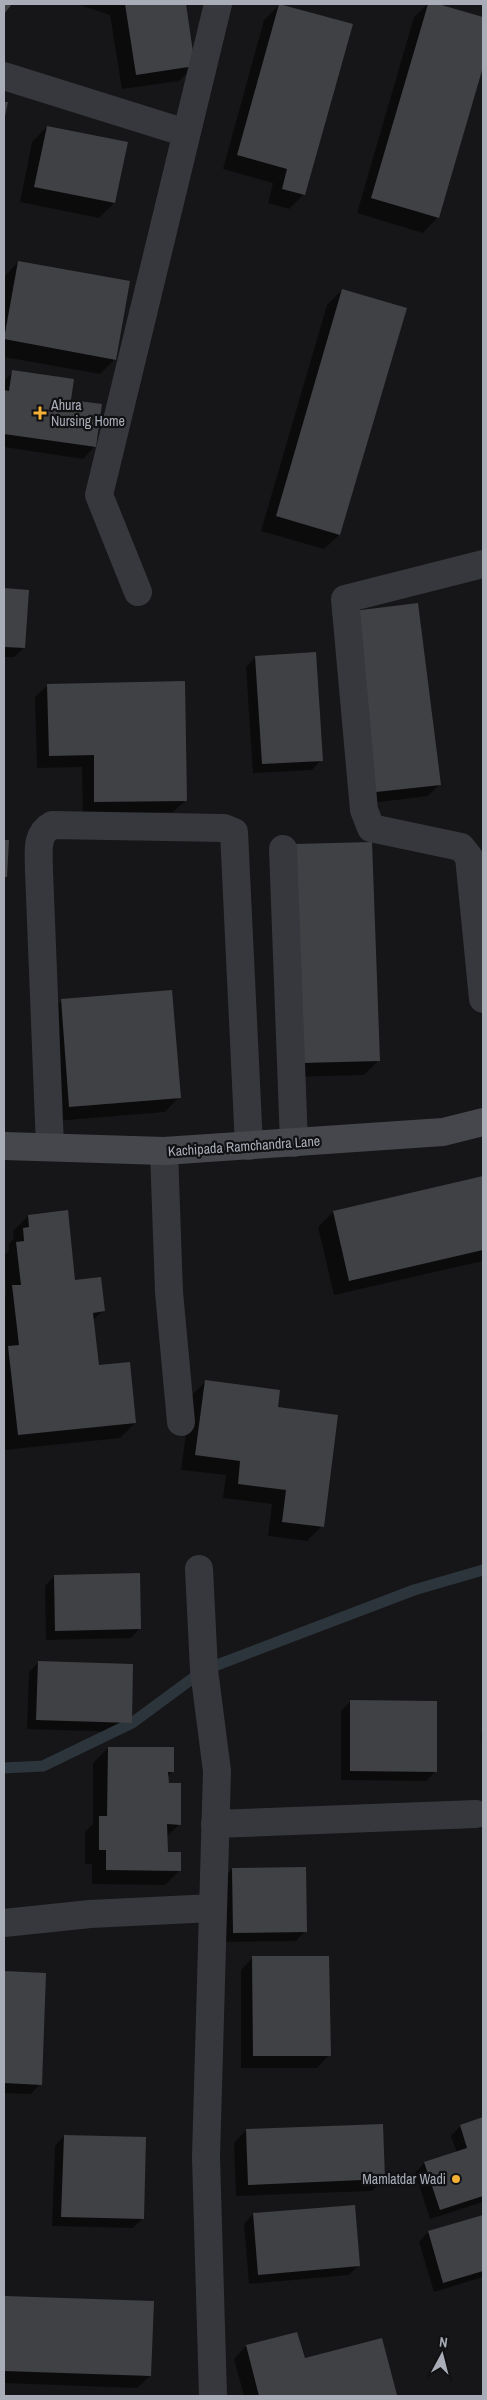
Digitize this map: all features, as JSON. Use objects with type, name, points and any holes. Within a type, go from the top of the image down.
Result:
[{"type":"main road","name":"Kachipada Ramchandra Lane","points":[[4,1146],[164,1152],[443,1132],[483,1122]]},
{"type":"street","points":[[138,592],[99,495],[218,4]]},
{"type":"street","points":[[4,76],[186,133]]},
{"type":"street","points":[[483,564],[345,599],[364,810],[371,828],[461,847],[469,857],[483,999]]},
{"type":"street","points":[[50,1147],[39,839],[44,829],[52,825],[224,828],[234,832],[249,1146]]},
{"type":"street","points":[[283,850],[294,1143]]},
{"type":"street","points":[[164,1152],[169,1292],[181,1422]]},
{"type":"street","points":[[199,1569],[204,1670],[216,1770],[206,2157],[213,2396]]},
{"type":"street","points":[[215,1824],[476,1814]]},
{"type":"street","points":[[4,1923],[90,1914],[213,1908]]},
{"type":"building","points":[[4,4],[12,4],[4,14]]},
{"type":"building","points":[[125,4],[186,4],[195,66],[136,75]]},
{"type":"building","points":[[279,4],[353,24],[305,195],[282,189],[287,169],[237,155]]},
{"type":"building","points":[[428,4],[438,4],[483,17],[483,67],[439,218],[371,198]]},
{"type":"building","points":[[4,102],[8,102],[5,116],[4,116]]},
{"type":"building","points":[[47,126],[128,142],[115,203],[34,187]]},
{"type":"building","points":[[18,261],[130,281],[116,360],[4,339]]},
{"type":"building","points":[[342,289],[407,308],[340,535],[276,516]]},
{"type":"building","points":[[12,370],[74,379],[71,400],[102,404],[96,447],[4,434],[4,390],[9,391]]},
{"type":"building","points":[[4,588],[29,590],[25,648],[4,647]]},
{"type":"building","points":[[418,603],[441,785],[376,792],[353,611]]},
{"type":"building","points":[[316,652],[323,761],[262,764],[255,656]]},
{"type":"building","points":[[185,681],[187,801],[94,802],[94,755],[49,756],[47,684]]},
{"type":"building","points":[[4,840],[9,840],[7,877],[4,877]]},
{"type":"building","points":[[372,842],[380,1061],[302,1063],[294,844]]},
{"type":"building","points":[[172,990],[181,1098],[69,1107],[61,999]]},
{"type":"building","points":[[483,1176],[483,1250],[349,1281],[333,1211]]},
{"type":"building","points":[[68,1210],[75,1280],[101,1277],[105,1311],[93,1313],[99,1365],[130,1362],[136,1423],[18,1435],[8,1346],[19,1345],[12,1285],[21,1285],[16,1242],[24,1241],[23,1228],[29,1227],[28,1215]]},
{"type":"building","points":[[205,1380],[280,1390],[278,1407],[338,1415],[324,1527],[282,1522],[286,1490],[238,1484],[240,1461],[195,1455]]},
{"type":"building","points":[[140,1573],[141,1629],[55,1631],[54,1575]]},
{"type":"building","points":[[38,1661],[133,1664],[132,1723],[36,1720]]},
{"type":"building","points":[[350,1700],[437,1701],[437,1772],[350,1771]]},
{"type":"building","points":[[108,1747],[174,1747],[174,1772],[168,1772],[169,1783],[181,1783],[181,1825],[167,1824],[168,1852],[181,1852],[181,1871],[106,1870],[106,1850],[99,1850],[99,1816],[107,1816]]},
{"type":"building","points":[[306,1867],[307,1932],[233,1933],[232,1868]]},
{"type":"building","points":[[252,1956],[329,1956],[331,2056],[253,2056]]},
{"type":"building","points":[[4,1971],[46,1973],[42,2085],[4,2083]]},
{"type":"building","name":"Mamlatdar Wadi","points":[[483,2117],[483,2196],[440,2210],[424,2162],[467,2148],[460,2125]]},
{"type":"building","points":[[383,2124],[385,2179],[248,2185],[246,2129]]},
{"type":"building","points":[[64,2135],[146,2137],[144,2219],[61,2217]]},
{"type":"building","points":[[355,2205],[360,2266],[258,2275],[253,2213]]},
{"type":"building","points":[[483,2215],[483,2271],[443,2283],[428,2231]]},
{"type":"building","points":[[5,2296],[154,2301],[151,2376],[4,2371]]},
{"type":"building","points":[[297,2332],[305,2358],[382,2338],[397,2395],[259,2396],[246,2345]]},
{"type":"waterway","points":[[4,1768],[43,1766],[132,1723],[204,1670],[414,1590],[483,1570]]},
{"type":"place","name":"Ahura Nursing Home","points":[[40,413]]},
{"type":"place","name":"Mamlatdar Wadi","points":[[456,2179]]}]
